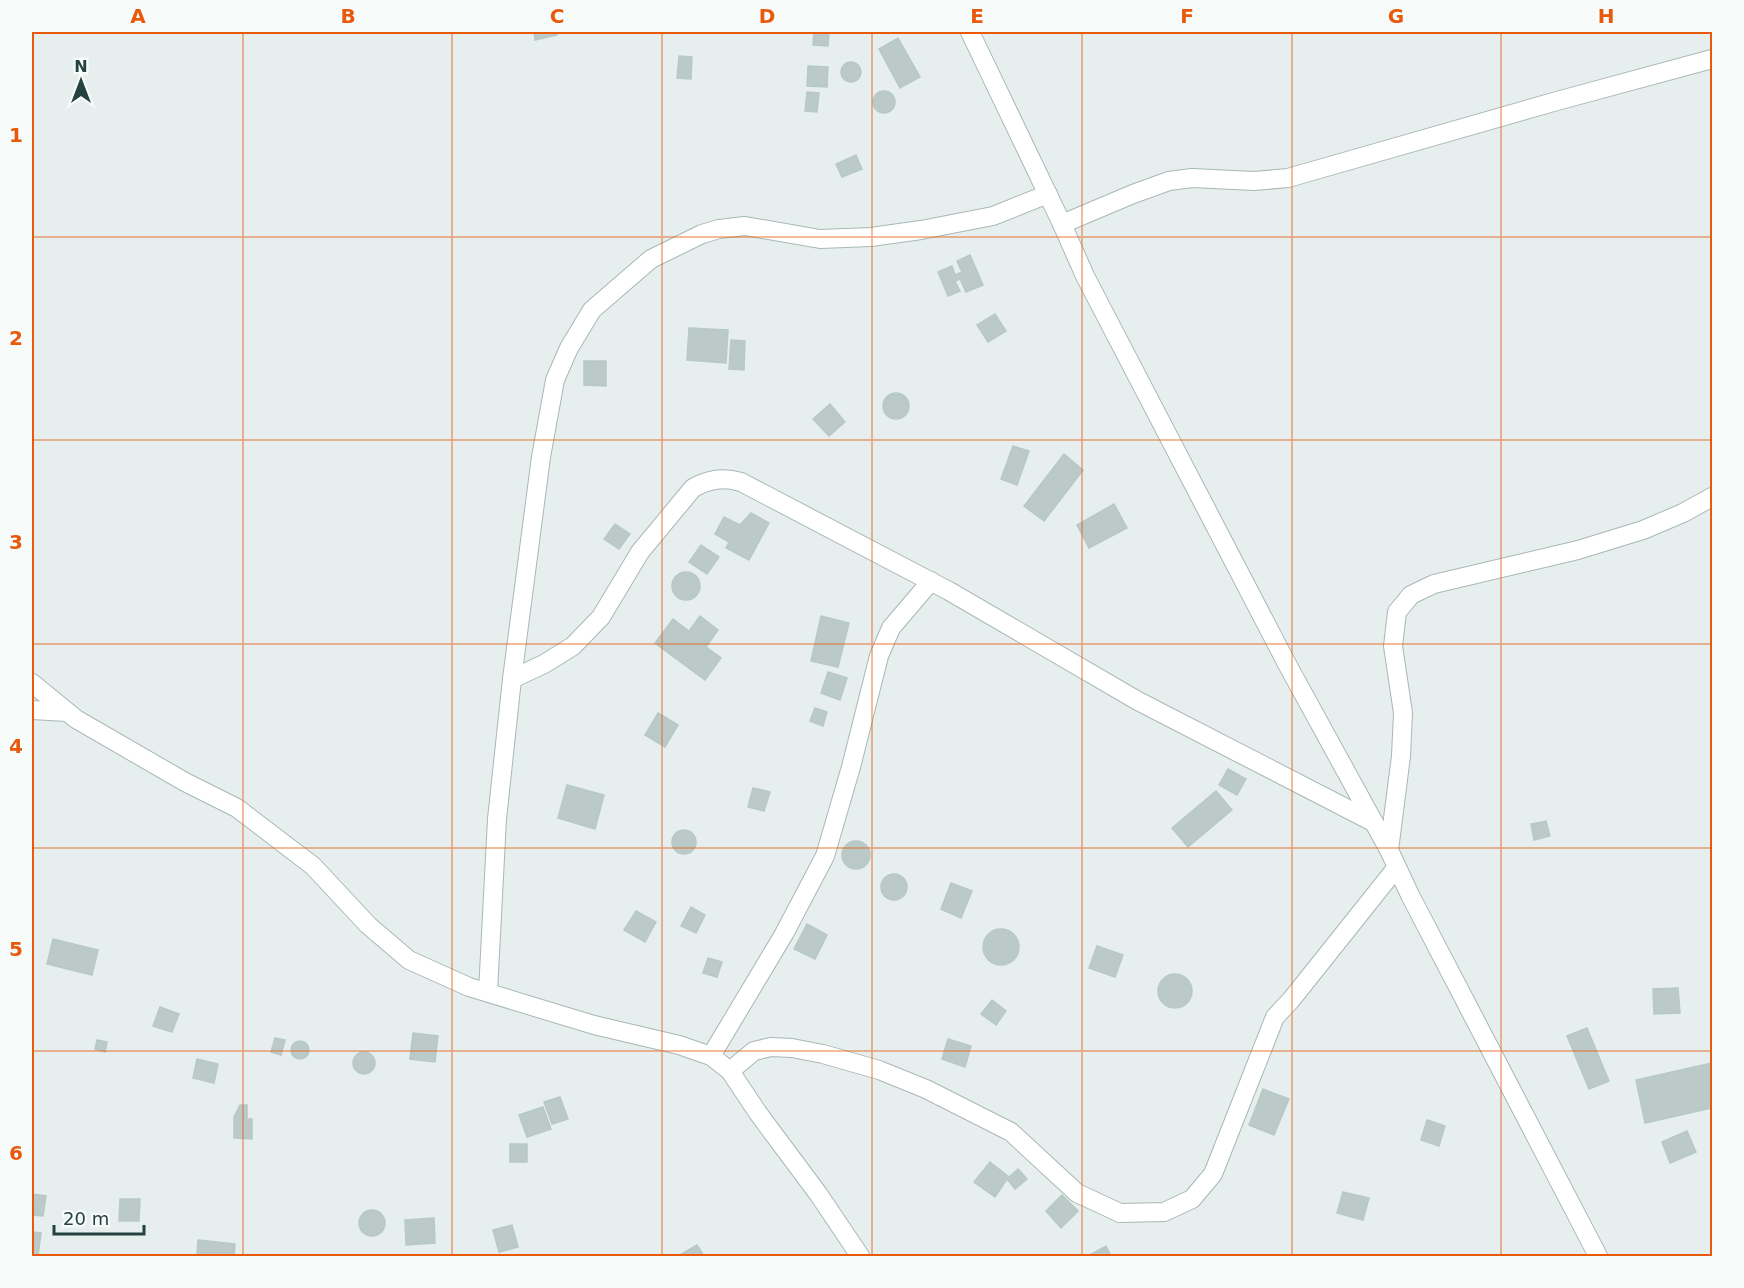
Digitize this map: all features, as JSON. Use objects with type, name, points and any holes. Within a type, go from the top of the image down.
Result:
[{"type":"street","points":[[970,32],[1090,286],[1287,664],[1393,859],[1598,1257]]},
{"type":"street","points":[[1062,224],[1132,194],[1170,181],[1192,178],[1254,181],[1287,178],[1545,104],[1713,59]]},
{"type":"street","points":[[488,992],[498,819],[512,678],[541,458],[555,380],[569,348],[592,310],[651,259],[702,234],[719,229],[745,226],[820,239],[871,237],[993,216],[1048,194]]},
{"type":"street","points":[[512,678],[544,664],[573,646],[601,617],[640,552],[693,488],[716,478],[741,482],[931,581],[1138,701],[1373,822]]},
{"type":"street","points":[[730,1071],[754,1052],[771,1047],[792,1048],[823,1054],[879,1071],[926,1089],[1011,1132],[1077,1193],[1120,1213],[1164,1212],[1192,1199],[1213,1174],[1275,1017],[1291,1000],[1393,859],[1403,713],[1393,646],[1397,612],[1411,595],[1434,584],[1578,550],[1643,530],[1713,497]]},
{"type":"street","points":[[711,1056],[784,934],[825,856],[848,778],[879,656],[891,628],[931,581]]},
{"type":"street","points":[[32,683],[76,719],[185,782],[237,808],[313,867],[368,925],[409,960],[469,987],[594,1025],[680,1045],[711,1056],[730,1071],[819,1195],[860,1257]]},
{"type":"street","points":[[32,710],[67,712]]},
{"type":"building","points":[[534,32],[557,32],[557,35],[535,40]]},
{"type":"building","points":[[814,32],[829,32],[828,46],[813,45]]},
{"type":"building","points":[[898,38],[920,77],[900,88],[879,49]]},
{"type":"building","points":[[679,56],[692,57],[691,79],[677,78]]},
{"type":"building","points":[[847,62],[855,62],[861,68],[861,76],[855,82],[847,82],[841,76],[841,68]]},
{"type":"building","points":[[808,66],[828,67],[827,87],[807,86]]},
{"type":"building","points":[[884,91],[892,94],[895,102],[892,110],[884,113],[876,110],[873,102],[876,94]]},
{"type":"building","points":[[807,92],[819,93],[817,112],[805,111]]},
{"type":"building","points":[[856,155],[862,169],[842,177],[836,164]]},
{"type":"building","points":[[970,255],[983,285],[966,292],[960,279],[955,281],[960,291],[948,296],[938,272],[952,266],[955,275],[962,272],[957,261]]},
{"type":"building","points":[[995,314],[1006,331],[988,342],[977,325]]},
{"type":"building","points":[[689,328],[728,330],[726,363],[687,360]]},
{"type":"building","points":[[731,340],[745,341],[744,370],[729,369]]},
{"type":"building","points":[[584,361],[606,361],[606,386],[584,385]]},
{"type":"building","points":[[896,393],[905,397],[909,406],[905,415],[896,419],[887,415],[883,406],[887,397]]},
{"type":"building","points":[[830,404],[845,422],[829,436],[813,419]]},
{"type":"building","points":[[1013,446],[1029,451],[1017,485],[1001,479]]},
{"type":"building","points":[[1064,454],[1083,470],[1044,521],[1024,506]]},
{"type":"building","points":[[1114,504],[1127,528],[1089,548],[1077,525]]},
{"type":"building","points":[[751,513],[769,523],[749,560],[726,548],[729,542],[715,534],[724,517],[740,525]]},
{"type":"building","points":[[615,524],[630,534],[619,549],[604,539]]},
{"type":"building","points":[[701,545],[719,557],[707,574],[689,562]]},
{"type":"building","points":[[686,572],[696,576],[700,586],[696,596],[686,600],[676,596],[672,586],[676,576]]},
{"type":"building","points":[[700,616],[718,630],[706,647],[721,658],[705,680],[655,643],[673,619],[689,631]]},
{"type":"building","points":[[821,616],[849,623],[838,667],[811,661]]},
{"type":"building","points":[[828,672],[847,678],[840,700],[821,693]]},
{"type":"building","points":[[815,708],[827,712],[823,726],[810,721]]},
{"type":"building","points":[[658,713],[678,725],[665,747],[645,735]]},
{"type":"building","points":[[1228,769],[1246,779],[1237,795],[1219,785]]},
{"type":"building","points":[[567,785],[604,795],[595,829],[558,818]]},
{"type":"building","points":[[753,788],[770,792],[764,811],[748,807]]},
{"type":"building","points":[[1216,791],[1232,810],[1188,847],[1172,828]]},
{"type":"building","points":[[1546,821],[1550,836],[1534,840],[1531,824]]},
{"type":"building","points":[[684,830],[692,834],[696,842],[692,850],[684,854],[676,850],[672,842],[676,834]]},
{"type":"building","points":[[856,841],[866,845],[870,855],[866,865],[856,869],[846,865],[842,855],[846,845]]},
{"type":"building","points":[[894,874],[904,877],[907,887],[904,897],[894,900],[884,897],[881,887],[884,877]]},
{"type":"building","points":[[951,883],[972,891],[961,918],[941,909]]},
{"type":"building","points":[[691,907],[705,915],[696,933],[681,926]]},
{"type":"building","points":[[636,911],[656,922],[645,942],[624,930]]},
{"type":"building","points":[[807,924],[827,935],[815,959],[794,949]]},
{"type":"building","points":[[1001,929],[1014,934],[1019,947],[1014,960],[1001,965],[988,960],[983,947],[988,934]]},
{"type":"building","points":[[53,939],[98,950],[92,975],[47,964]]},
{"type":"building","points":[[1097,946],[1123,955],[1115,977],[1089,968]]},
{"type":"building","points":[[708,958],[722,962],[717,977],[703,973]]},
{"type":"building","points":[[1175,974],[1187,979],[1192,991],[1187,1003],[1175,1008],[1163,1003],[1158,991],[1163,979]]},
{"type":"building","points":[[1678,988],[1680,1013],[1654,1014],[1653,989]]},
{"type":"building","points":[[992,1000],[1006,1011],[996,1025],[981,1014]]},
{"type":"building","points":[[160,1007],[179,1014],[172,1032],[153,1026]]},
{"type":"building","points":[[1587,1028],[1609,1081],[1589,1089],[1567,1036]]},
{"type":"building","points":[[413,1033],[438,1036],[435,1062],[410,1059]]},
{"type":"building","points":[[275,1038],[285,1040],[281,1055],[271,1052]]},
{"type":"building","points":[[948,1039],[971,1046],[965,1067],[942,1059]]},
{"type":"building","points":[[97,1040],[107,1042],[105,1052],[95,1049]]},
{"type":"building","points":[[296,1041],[304,1041],[309,1046],[307,1057],[296,1059],[291,1054],[291,1046]]},
{"type":"building","points":[[364,1052],[372,1055],[375,1063],[372,1071],[364,1074],[356,1071],[353,1063],[356,1055]]},
{"type":"building","points":[[197,1059],[218,1064],[214,1083],[193,1078]]},
{"type":"building","points":[[1712,1063],[1712,1108],[1645,1123],[1636,1080]]},
{"type":"building","points":[[1263,1089],[1289,1099],[1274,1135],[1249,1125]]},
{"type":"building","points":[[560,1097],[568,1119],[552,1124],[544,1102]]},
{"type":"building","points":[[240,1105],[247,1105],[247,1119],[252,1119],[252,1139],[234,1138],[234,1117]]},
{"type":"building","points":[[543,1107],[551,1129],[527,1137],[519,1115]]},
{"type":"building","points":[[1427,1120],[1445,1126],[1439,1146],[1421,1140]]},
{"type":"building","points":[[1687,1131],[1696,1152],[1670,1163],[1662,1142]]},
{"type":"building","points":[[510,1144],[527,1144],[527,1162],[510,1162]]},
{"type":"building","points":[[990,1162],[1009,1177],[1018,1169],[1027,1179],[1015,1189],[1007,1179],[995,1197],[974,1182]]},
{"type":"building","points":[[1343,1192],[1369,1198],[1363,1220],[1337,1213]]},
{"type":"building","points":[[32,1194],[46,1196],[43,1216],[32,1215]]},
{"type":"building","points":[[1062,1195],[1078,1211],[1061,1228],[1046,1211]]},
{"type":"building","points":[[120,1199],[140,1199],[139,1221],[119,1221]]},
{"type":"building","points":[[372,1210],[381,1214],[385,1223],[381,1232],[372,1236],[363,1232],[359,1223],[363,1214]]},
{"type":"building","points":[[434,1218],[435,1243],[406,1245],[405,1220]]},
{"type":"building","points":[[512,1225],[518,1247],[499,1252],[493,1230]]},
{"type":"building","points":[[32,1232],[41,1233],[38,1256],[32,1256]]},
{"type":"building","points":[[198,1240],[235,1244],[234,1256],[197,1256]]},
{"type":"building","points":[[697,1245],[704,1256],[678,1256]]},
{"type":"building","points":[[1106,1246],[1111,1256],[1088,1256]]}]
